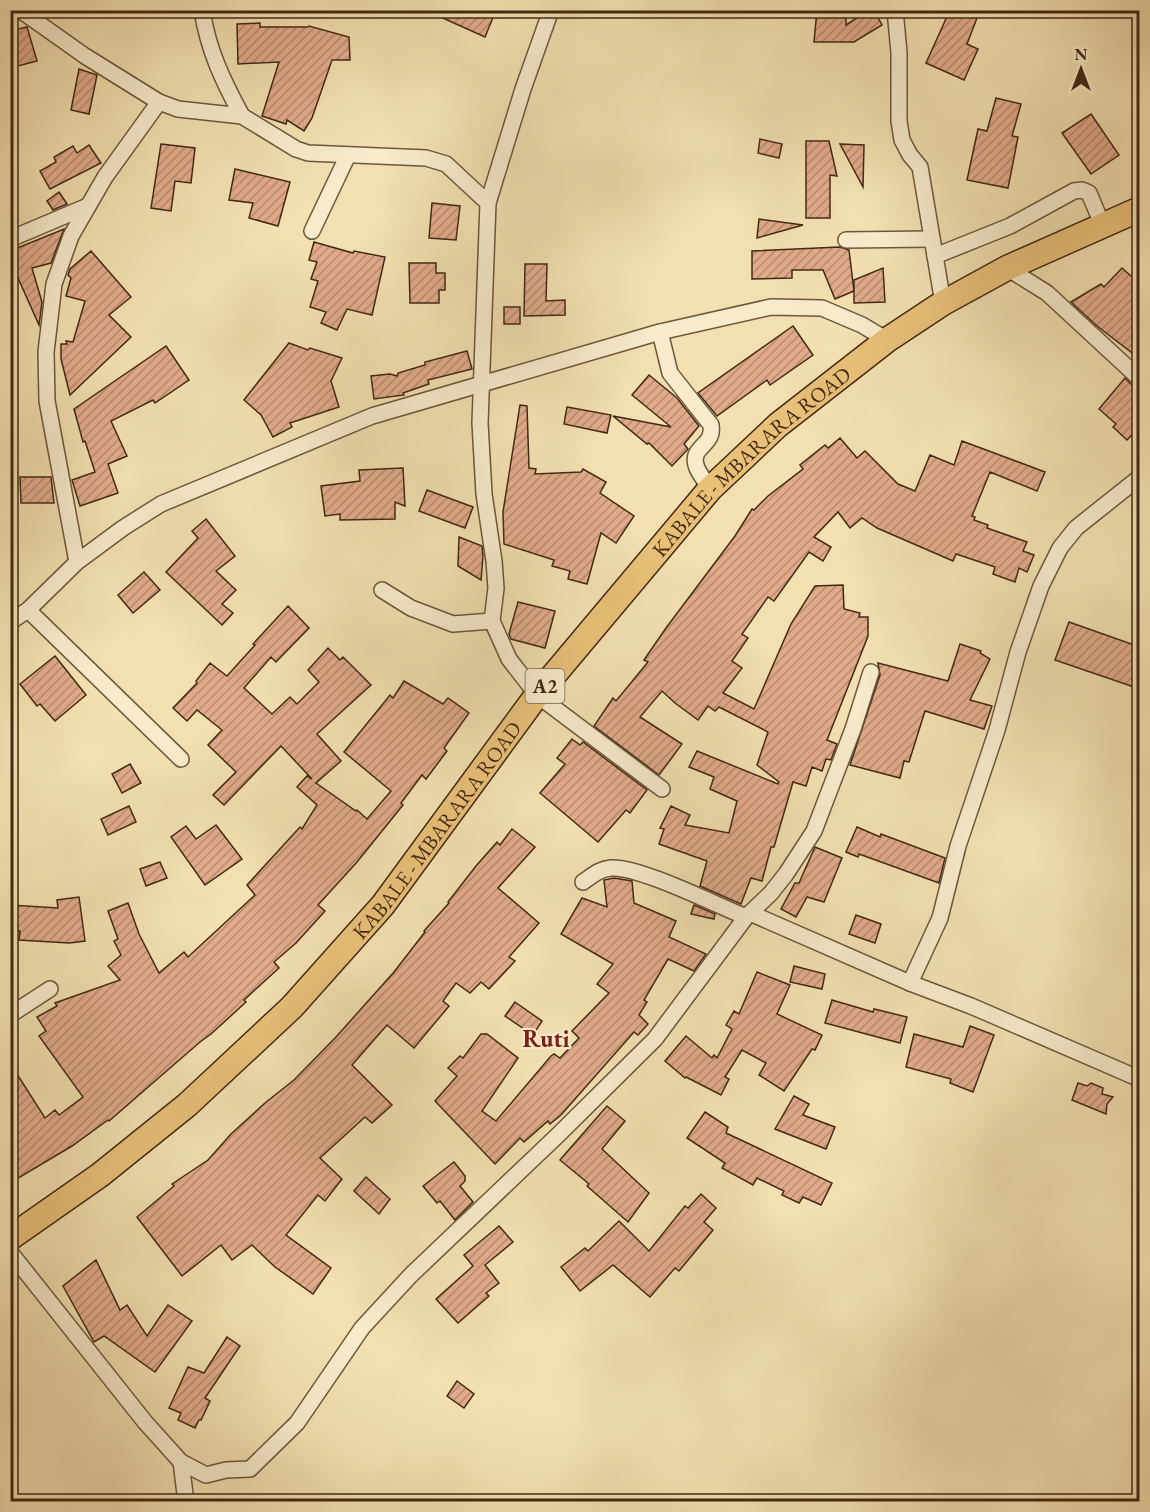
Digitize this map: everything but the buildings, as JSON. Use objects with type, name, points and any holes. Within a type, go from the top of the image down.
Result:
[{"type":"main road","name":"KABALE - MBARARA ROAD","points":[[10,1238],[100,1175],[187,1105],[292,1008],[383,905],[537,695],[710,489],[778,425],[887,339],[944,303],[1007,268],[1140,209]]},
{"type":"street","points":[[20,10],[85,56],[159,102],[178,109],[242,116],[296,149],[308,153],[426,158],[446,164],[488,203]]},
{"type":"street","points":[[202,10],[219,74],[242,116]]},
{"type":"street","points":[[550,10],[488,203],[480,423],[483,494],[496,588],[492,621],[509,660],[537,695],[662,789]]},
{"type":"street","points":[[895,10],[899,53],[899,122],[902,140],[910,155],[920,166],[944,303]]},
{"type":"street","points":[[77,562],[47,401],[46,352],[54,284],[70,236],[105,177],[159,102]]},
{"type":"street","points":[[312,231],[348,155]]},
{"type":"street","points":[[935,256],[1010,226],[1074,191],[1082,190],[1089,193],[1102,224]]},
{"type":"street","points":[[10,239],[88,206]]},
{"type":"street","points":[[846,240],[932,239]]},
{"type":"street","points":[[1007,268],[1047,293],[1140,379]]},
{"type":"street","points":[[10,622],[28,610],[77,562],[123,528],[161,504],[372,416],[660,332],[771,307],[822,308],[862,325],[887,339]]},
{"type":"street","points":[[660,332],[663,352],[670,373],[711,425],[710,439],[698,450],[695,458],[696,466],[710,489]]},
{"type":"street","points":[[910,983],[940,918],[958,846],[997,730],[1018,652],[1041,586],[1060,548],[1076,528],[1140,477]]},
{"type":"street","points":[[382,590],[411,608],[453,624],[492,621]]},
{"type":"street","points":[[28,610],[181,759]]},
{"type":"street","points":[[10,1252],[131,1404],[181,1462],[206,1475],[226,1470],[250,1469],[297,1423],[362,1328],[411,1275],[655,1039],[748,915],[771,893],[786,874],[814,831],[849,739],[871,672]]},
{"type":"street","points":[[583,882],[600,870],[614,868],[649,876],[970,1006],[1140,1079]]},
{"type":"street","points":[[10,1015],[50,989]]},
{"type":"street","points":[[181,1462],[186,1502]]},
{"type":"district","name":"Ruti","points":[[546,1038]]}]
